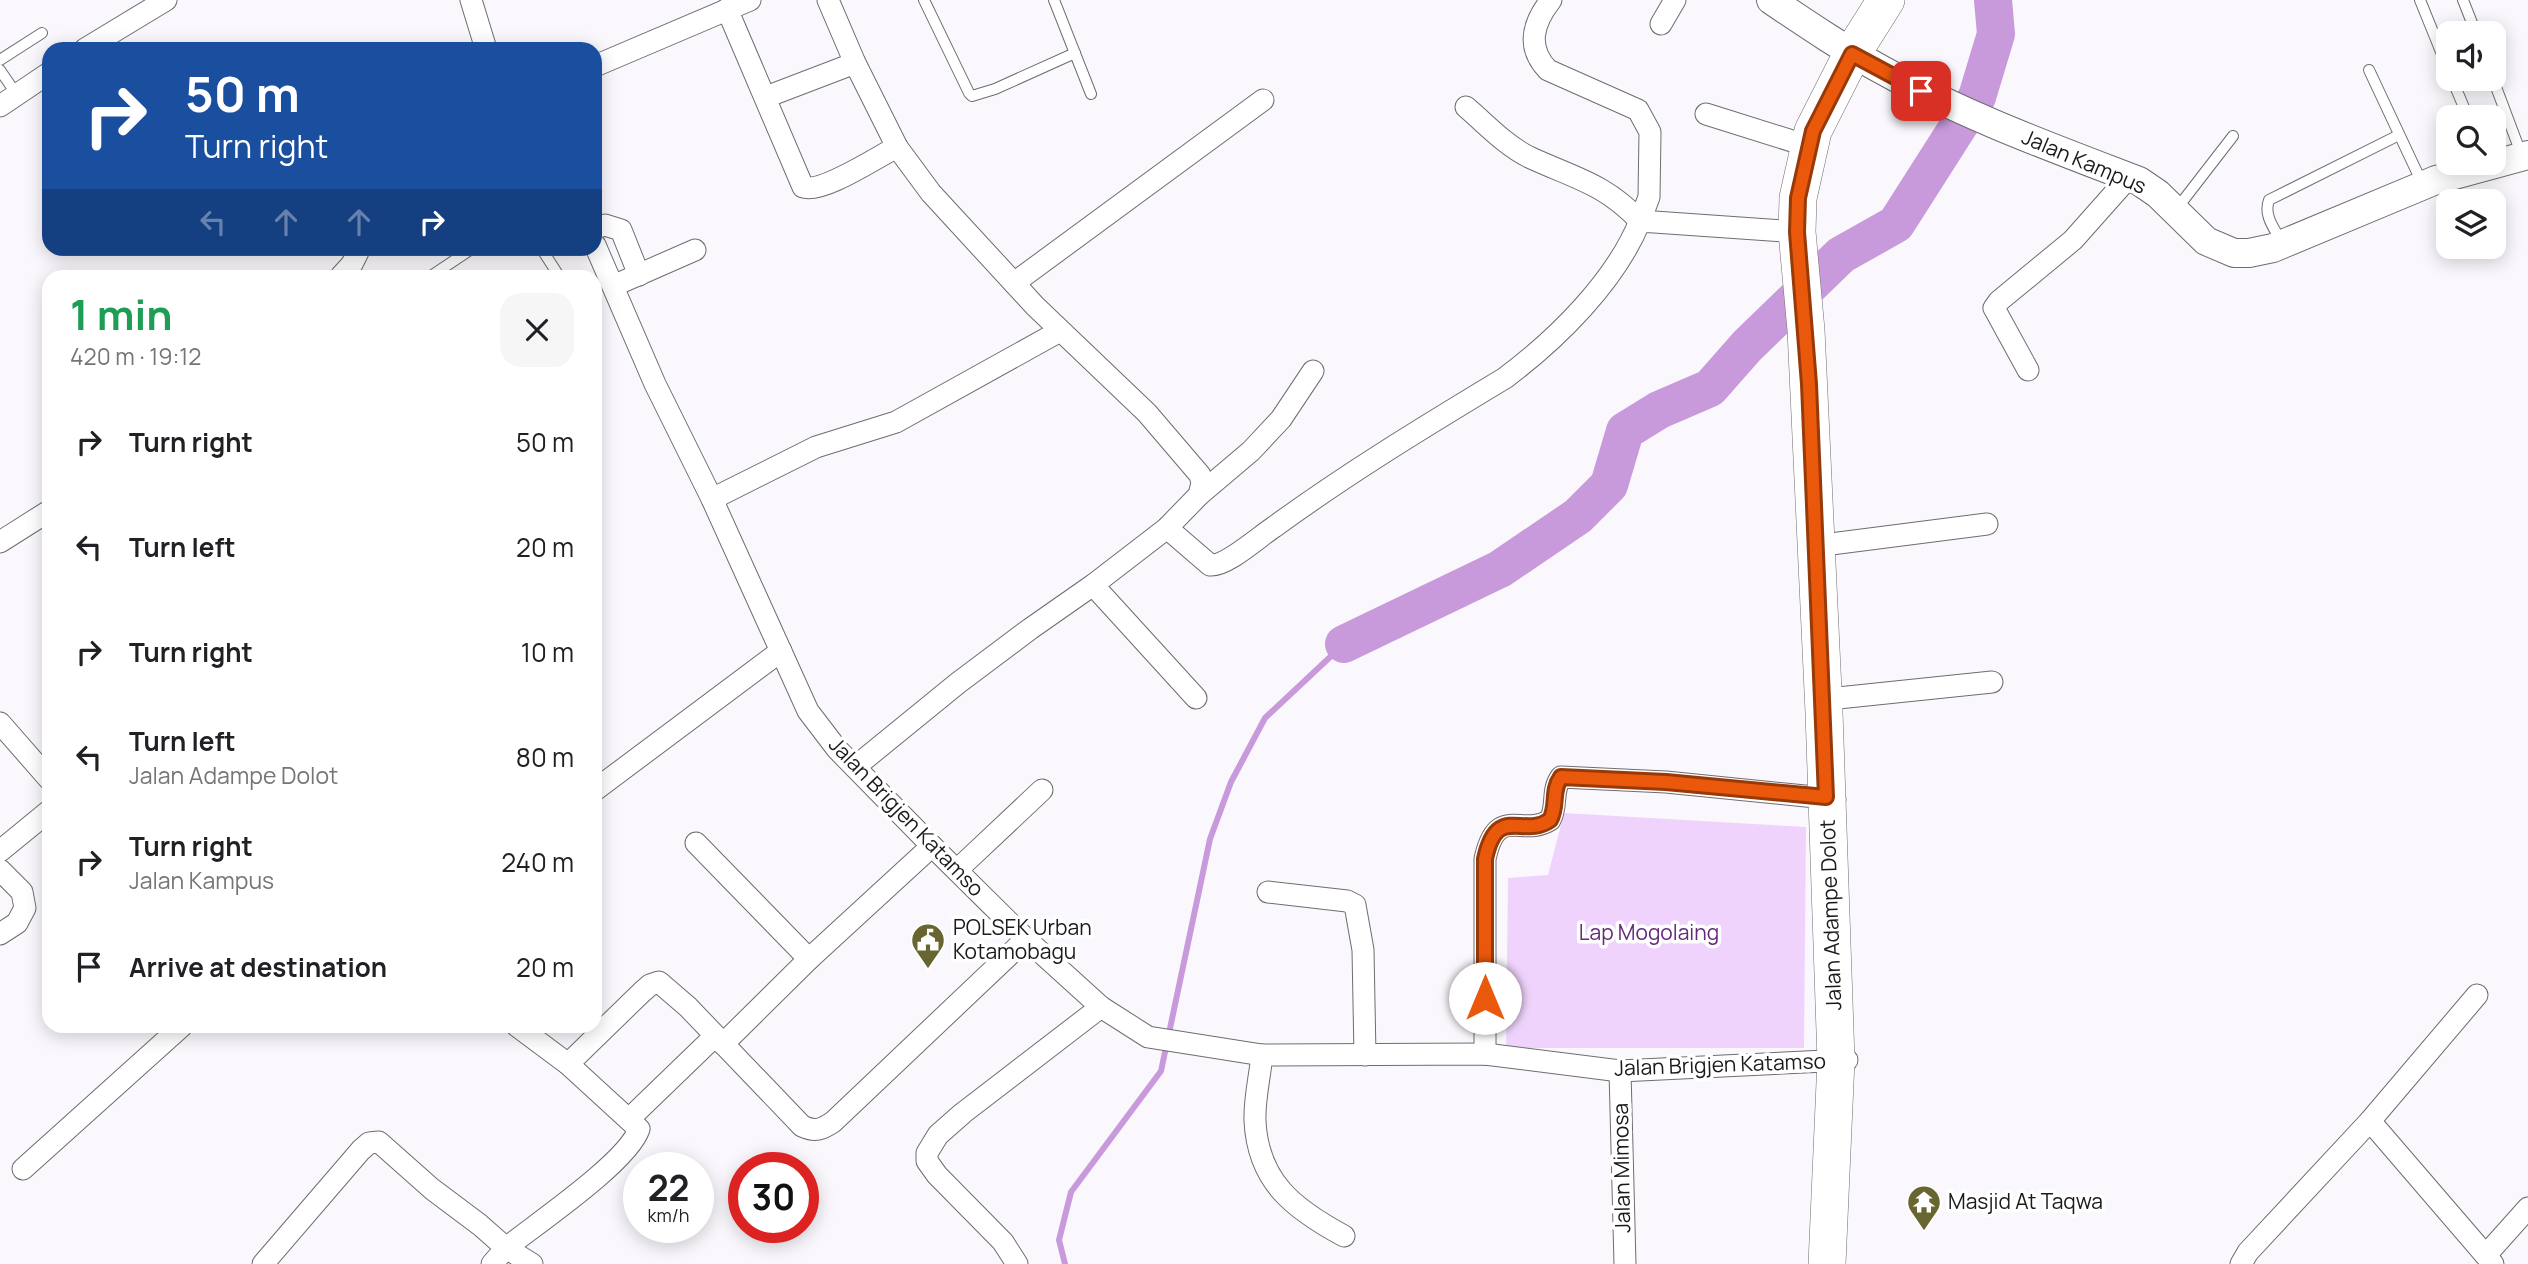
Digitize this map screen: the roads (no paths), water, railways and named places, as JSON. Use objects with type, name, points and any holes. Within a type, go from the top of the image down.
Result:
[{"type":"highway","name":"Jalan Adampe Dolot","points":[[1805,252],[1816,230],[1822,165],[1860,58],[1886,0]]},
{"type":"highway","name":"Jalan Adampe Dolot","points":[[1835,799],[1838,698],[1831,544],[1814,327],[1798,198],[1808,146],[1829,96],[1904,0]]},
{"type":"highway","name":"Jalan Adampe Dolot","points":[[1814,327],[1844,1060],[1840,1264]]},
{"type":"highway","name":"Jalan Adampe Dolot","points":[[1827,1264],[1844,1060]]},
{"type":"street","points":[[97,42],[166,0]]},
{"type":"street","points":[[602,63],[725,5],[750,0]]},
{"type":"street","points":[[828,0],[855,63],[897,147],[943,208],[1060,331],[1147,413],[1175,444],[1200,475],[1202,483],[1199,495]]},
{"type":"street","points":[[1167,527],[1210,565],[1215,566],[1239,552],[1283,520],[1505,378],[1531,358],[1587,303],[1622,256],[1649,197],[1650,132],[1638,110],[1548,70],[1537,59],[1534,44],[1536,24],[1551,0]]},
{"type":"street","points":[[1661,24],[1675,0]]},
{"type":"street","name":"Jalan Kampus","points":[[1771,0],[1860,58],[1940,100],[1995,125],[2129,177],[2158,194],[2206,242],[2234,253],[2249,253],[2282,244],[2453,175]]},
{"type":"street","points":[[473,5],[484,42]]},
{"type":"street","points":[[725,5],[803,187],[825,185],[897,147]]},
{"type":"street","points":[[766,97],[855,63]]},
{"type":"street","points":[[9,100],[42,78]]},
{"type":"street","points":[[1014,283],[1263,100]]},
{"type":"street","points":[[1466,107],[1507,143],[1528,156],[1607,191],[1640,221],[1805,252]]},
{"type":"street","points":[[1706,114],[1808,146]]},
{"type":"street","name":"Jalan Kampus","points":[[2506,160],[2525,156]]},
{"type":"street","points":[[2028,370],[1994,308],[2073,240],[2129,177]]},
{"type":"street","points":[[602,226],[621,230],[639,275]]},
{"type":"street","points":[[613,286],[695,250]]},
{"type":"street","name":"Jalan Brigjen Katamso","points":[[600,256],[655,384],[712,499],[808,711],[832,743],[932,846],[1026,939],[1101,1007],[1148,1037],[1262,1055],[1485,1054],[1620,1072],[1844,1060]]},
{"type":"street","points":[[712,499],[816,447],[896,422],[1060,331]]},
{"type":"street","points":[[855,767],[958,683],[1093,585],[1167,527],[1199,495],[1251,451],[1281,419],[1313,371]]},
{"type":"street","points":[[0,542],[42,515]]},
{"type":"street","points":[[1831,544],[1987,524]]},
{"type":"street","points":[[1093,585],[1196,698]]},
{"type":"street","points":[[602,785],[781,650]]},
{"type":"street","points":[[1838,698],[1992,682]]},
{"type":"street","points":[[0,723],[42,771]]},
{"type":"street","points":[[1485,1054],[1485,859],[1489,841],[1495,833],[1509,824],[1542,824],[1550,820],[1554,811],[1555,787],[1561,777],[1666,782],[1835,799]]},
{"type":"street","points":[[957,870],[1042,790]]},
{"type":"street","points":[[0,851],[42,817]]},
{"type":"street","points":[[696,843],[809,958]]},
{"type":"street","points":[[629,1119],[932,846]]},
{"type":"street","points":[[0,870],[22,892],[25,908],[17,923],[0,934]]},
{"type":"street","points":[[1268,892],[1348,901],[1355,905],[1363,950],[1366,1055]]},
{"type":"street","points":[[602,1031],[642,992],[659,982],[802,1126],[811,1130],[822,1129],[852,1104],[1026,939]]},
{"type":"street","points":[[2241,1264],[2248,1252],[2370,1121],[2477,995]]},
{"type":"street","points":[[1017,1264],[1003,1242],[937,1175],[927,1161],[927,1153],[938,1135],[963,1114],[1101,1007]]},
{"type":"street","points":[[23,1169],[174,1033]]},
{"type":"street","points":[[492,1264],[506,1248],[612,1164],[638,1133],[637,1125],[568,1064],[526,1033]]},
{"type":"street","points":[[568,1064],[600,1033]]},
{"type":"street","points":[[1262,1055],[1255,1121],[1262,1161],[1283,1195],[1310,1218],[1344,1236]]},
{"type":"street","name":"Jalan Mimosa","points":[[1620,1072],[1625,1264]]},
{"type":"street","points":[[2370,1121],[2490,1259],[2528,1208]]},
{"type":"street","points":[[263,1264],[361,1150],[369,1143],[379,1142],[432,1189],[506,1248],[532,1264]]},
{"type":"lane","points":[[924,0],[972,96],[995,89],[1075,53]]},
{"type":"lane","points":[[1054,0],[1091,94]]},
{"type":"lane","points":[[2420,0],[2436,39]]},
{"type":"lane","points":[[2463,0],[2471,21]]},
{"type":"lane","points":[[0,60],[42,33]]},
{"type":"lane","points":[[0,70],[9,100]]},
{"type":"lane","points":[[2368,70],[2423,185]]},
{"type":"lane","points":[[2498,91],[2525,156]]},
{"type":"lane","points":[[2282,244],[2265,209],[2269,201],[2399,135]]},
{"type":"lane","points":[[2174,211],[2233,136]]},
{"type":"lane","points":[[440,270],[461,256]]},
{"type":"waterway","points":[[1344,644],[1500,569],[1578,516],[1609,485],[1625,431],[1659,410],[1710,388],[1747,346],[1841,255],[1896,224],[1977,97],[1996,34],[1993,0]]},
{"type":"waterway","points":[[1065,1264],[1059,1240],[1071,1192],[1161,1071],[1210,839],[1231,782],[1265,718],[1344,644]]},
{"type":"place","name":"POLSEK Urban Kotamobagu","points":[[928,970]]},
{"type":"place","name":"Masjid At Taqwa","points":[[1924,1232]]},
{"type":"park label","name":"Lap Mogolaing","points":[[1649,933]]}]
